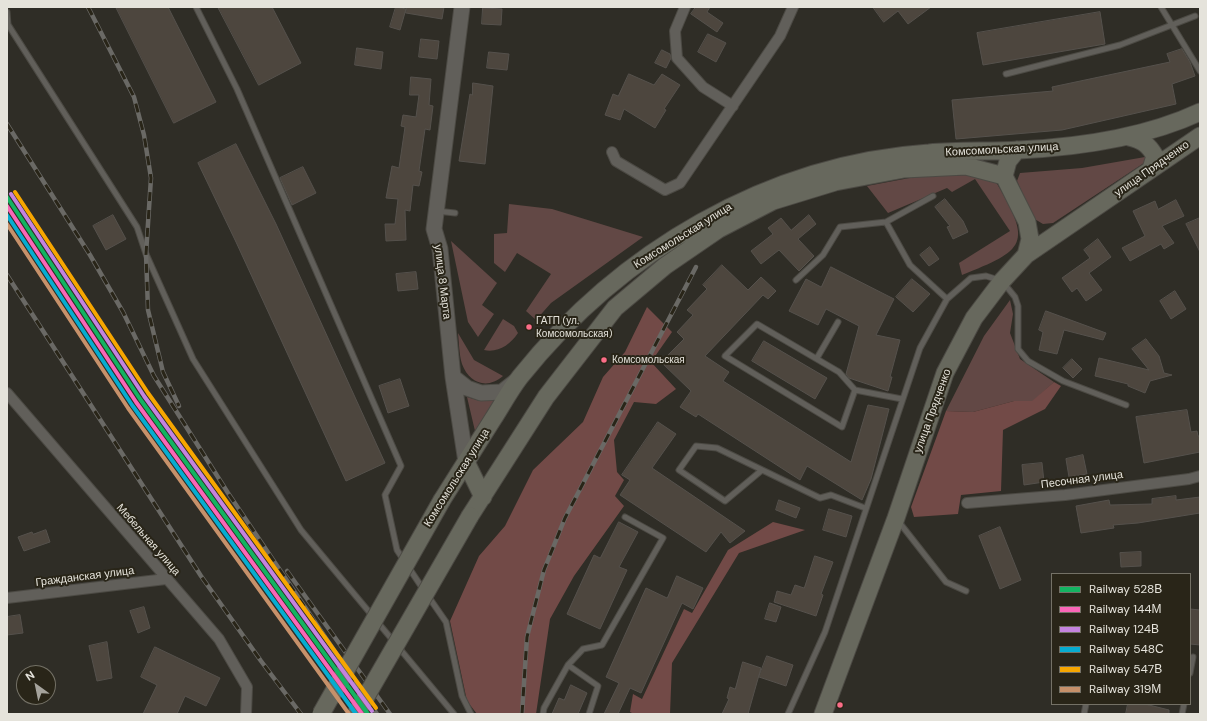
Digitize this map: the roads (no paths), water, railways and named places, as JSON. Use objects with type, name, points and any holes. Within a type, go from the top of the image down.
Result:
[{"type":"main road","name":"улица 8 Марта","points":[[462,7],[434,229],[440,249],[453,377],[466,462]]},
{"type":"main road","points":[[1129,136],[1183,120],[1200,112]]},
{"type":"main road","points":[[1129,136],[1141,140],[1149,145],[1155,156],[1151,170]]},
{"type":"main road","name":"Комсомольская улица","points":[[321,714],[442,500],[518,379],[563,328],[591,301],[626,271],[671,240],[730,205],[784,182],[850,163],[928,153],[1017,150],[1091,144],[1129,136]]},
{"type":"main road","name":"улица Прядченко","points":[[823,714],[896,518],[945,373],[974,318],[1002,281],[1026,255],[1199,138]]},
{"type":"main road","points":[[1017,150],[1008,161],[1004,176],[1027,222],[1030,239],[1026,255]]},
{"type":"main road","name":"Комсомольская улица","points":[[356,714],[470,516],[546,397],[615,308],[665,266],[719,229],[773,201],[843,181],[904,169],[966,166],[1004,176]]},
{"type":"main road","points":[[1027,222],[1040,232],[1057,235]]},
{"type":"main road","points":[[453,377],[467,388],[481,393],[502,392],[518,379]]},
{"type":"main road","points":[[466,462],[483,497]]},
{"type":"street","points":[[685,7],[675,31],[678,58],[703,87],[733,106]]},
{"type":"street","points":[[612,152],[616,161],[665,190],[680,183],[780,36],[793,7]]},
{"type":"street","name":"Мебельная улица","points":[[7,393],[219,640],[247,687],[246,714]]},
{"type":"street","name":"Песочная улица","points":[[967,503],[1065,495],[1189,479],[1200,476]]},
{"type":"street","name":"Гражданская улица","points":[[7,598],[166,579]]},
{"type":"lane","points":[[196,7],[237,89],[401,466],[385,495],[397,550],[446,622],[462,696],[471,714]]},
{"type":"lane","points":[[1161,7],[1200,70]]},
{"type":"lane","points":[[7,12],[8,24],[137,227],[146,254],[193,359],[301,530],[454,714]]},
{"type":"lane","points":[[1006,74],[1120,45],[1195,16]]},
{"type":"lane","points":[[796,280],[823,255],[840,227],[886,222],[934,196]]},
{"type":"lane","points":[[436,211],[455,213]]},
{"type":"lane","points":[[886,222],[910,265],[947,299]]},
{"type":"lane","points":[[788,714],[825,632],[865,508],[920,348],[947,299],[971,278],[986,276],[1002,281],[1015,297],[1018,306],[1018,349],[1028,361],[1063,381],[1126,405]]},
{"type":"lane","points":[[817,358],[838,322]]},
{"type":"lane","points":[[855,390],[842,427],[725,356],[757,324],[839,372],[855,390],[902,399]]},
{"type":"lane","points":[[762,470],[725,501],[679,470],[696,446],[717,448],[820,498],[831,495],[865,508]]},
{"type":"lane","points":[[543,714],[544,708],[568,665],[583,648],[602,645],[664,538],[625,517]]},
{"type":"lane","points":[[896,518],[946,582],[966,591]]},
{"type":"lane","points":[[1191,668],[1193,657]]},
{"type":"lane","points":[[568,665],[598,686],[589,714]]},
{"type":"railway","points":[[88,7],[134,97],[144,135],[151,178],[146,254],[148,310],[163,372],[179,406]]},
{"type":"railway","points":[[7,124],[90,255],[123,312],[154,376],[228,493],[377,714]]},
{"type":"railway","points":[[522,714],[527,637],[544,570],[565,518],[696,267]]},
{"type":"railway","points":[[7,275],[201,576],[261,661],[301,714]]},
{"type":"railway","points":[[287,571],[390,714]]},
{"type":"rail line","name":"547В","points":[[15,192],[148,393],[376,708]]},
{"type":"rail line","name":"124В","points":[[11,194],[144,396],[372,711]]},
{"type":"rail line","name":"528В","points":[[7,197],[140,399],[368,714]]},
{"type":"rail line","name":"144М","points":[[7,206],[136,402],[362,714]]},
{"type":"rail line","name":"548С","points":[[7,215],[132,405],[356,714]]},
{"type":"rail line","name":"319М","points":[[7,224],[128,408],[349,714]]},
{"type":"place","name":"ГАТП (ул. Комсомольская)","points":[[529,327]]},
{"type":"place","name":"Комсомольская","points":[[604,360]]}]
